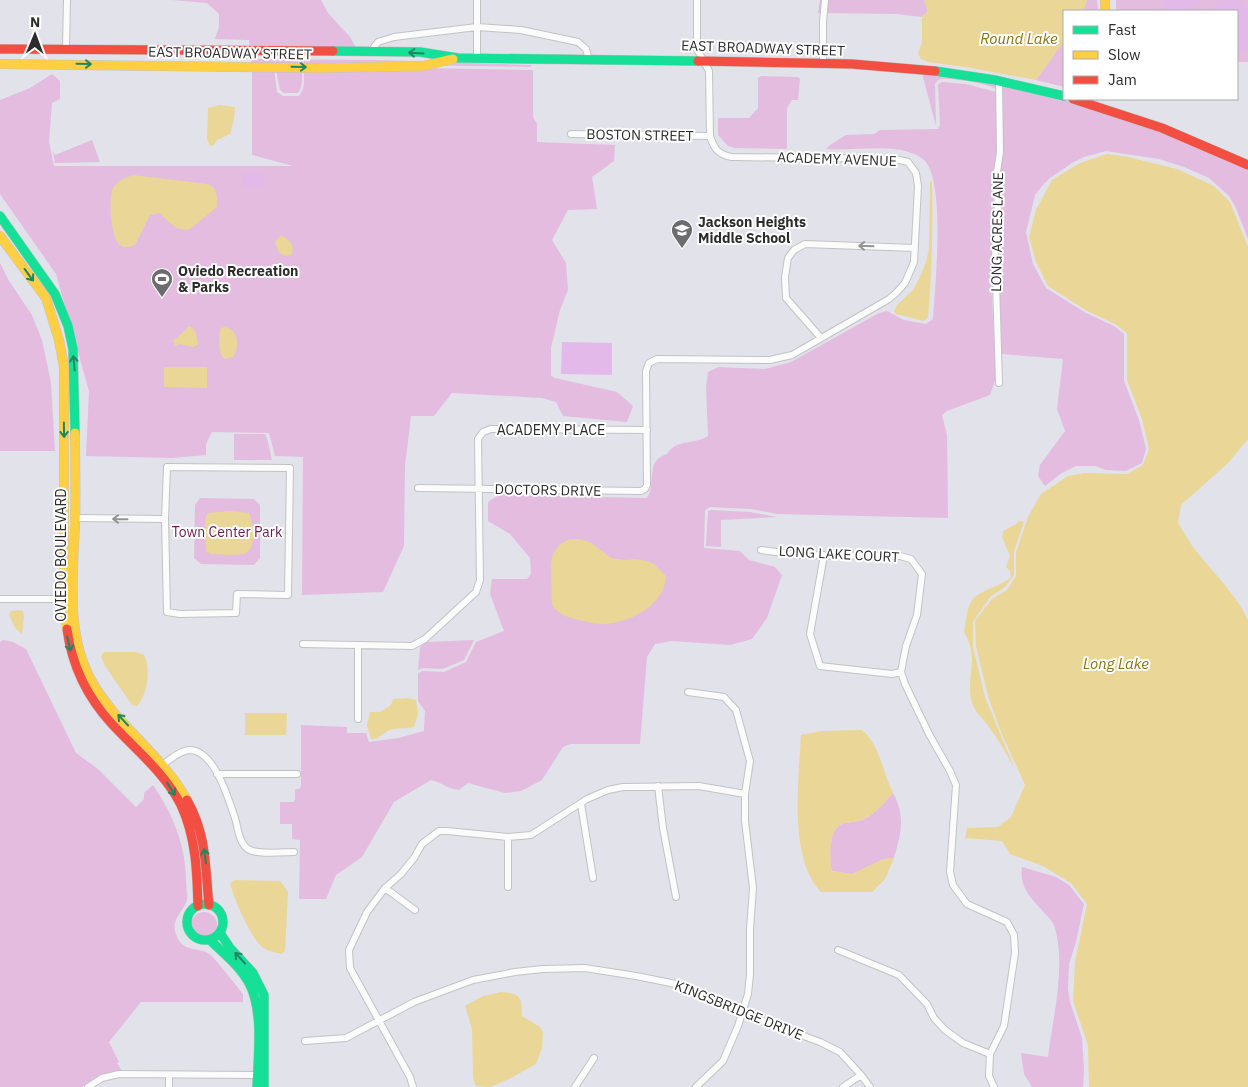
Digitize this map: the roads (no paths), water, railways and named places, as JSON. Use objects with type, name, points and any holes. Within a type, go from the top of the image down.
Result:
[{"type":"main road","name":"EAST BROADWAY STREET","points":[[0,49],[420,52],[458,58],[876,65],[999,81],[1063,96]]},
{"type":"main road","points":[[0,63],[7,60],[56,60],[66,50]]},
{"type":"main road","name":"EAST BROADWAY STREET","points":[[0,63],[321,68],[423,66],[458,58]]},
{"type":"main road","points":[[1081,100],[1104,103],[1248,165]]},
{"type":"main road","name":"OVIEDO BOULEVARD","points":[[0,216],[55,294],[68,326],[73,349],[75,379],[75,518],[69,599]]},
{"type":"main road","name":"OVIEDO BOULEVARD","points":[[0,236],[46,298],[59,340],[64,367],[64,535],[69,599],[78,644],[90,678],[102,697],[160,767],[179,784],[192,806],[202,832],[209,905]]},
{"type":"main road","points":[[64,535],[68,526],[75,518]]},
{"type":"main road","name":"OVIEDO BOULEVARD","points":[[160,767],[189,824],[197,857],[198,906]]},
{"type":"main road","points":[[209,905],[214,906],[220,912],[223,918],[223,926],[215,938],[200,940],[188,930],[188,915],[192,909],[198,906],[209,905]]},
{"type":"main road","points":[[220,933],[230,948],[253,972],[264,995],[260,1075],[257,1087]]},
{"type":"main road","points":[[210,940],[233,963],[250,984],[256,998],[260,1075],[264,1087]]},
{"type":"street","points":[[66,0],[66,50]]},
{"type":"street","points":[[476,0],[477,58]]},
{"type":"street","points":[[697,0],[697,50],[709,71],[710,136]]},
{"type":"street","points":[[823,64],[825,0]]},
{"type":"street","points":[[374,52],[374,47],[378,42],[394,37],[477,27],[521,30],[578,42],[586,49],[589,60]]},
{"type":"street","name":"LONG ACRES LANE","points":[[999,81],[1000,152],[996,178],[998,212],[995,248],[999,382]]},
{"type":"street","name":"BOSTON STREET","points":[[571,134],[710,136]]},
{"type":"street","name":"ACADEMY AVENUE","points":[[647,430],[646,371],[649,362],[657,359],[770,360],[792,355],[896,293],[904,283],[914,262],[918,186],[916,173],[908,162],[895,159],[732,157],[718,152],[712,145],[710,136]]},
{"type":"street","points":[[821,338],[786,298],[785,277],[788,258],[794,250],[806,244],[915,248]]},
{"type":"street","name":"ACADEMY PLACE","points":[[478,489],[478,439],[482,432],[491,429],[647,430]]},
{"type":"street","name":"DOCTORS DRIVE","points":[[303,644],[412,646],[418,644],[426,639],[476,592],[480,580],[478,489],[641,491],[647,485],[647,430]]},
{"type":"street","points":[[168,467],[290,468],[288,595],[238,594],[236,613],[180,614],[167,612],[165,519],[168,467]]},
{"type":"street","points":[[418,488],[478,489]]},
{"type":"street","points":[[75,518],[165,519]]},
{"type":"street","name":"LONG LAKE COURT","points":[[761,550],[798,554],[900,556],[911,559],[922,574],[916,615],[906,646],[901,672]]},
{"type":"street","points":[[824,555],[810,634],[820,666],[892,674],[901,672],[929,734],[956,785],[950,872],[953,886],[967,904],[1007,922],[1014,935],[1014,953],[1004,1026],[990,1054],[989,1076],[994,1087]]},
{"type":"street","points":[[0,599],[69,599]]},
{"type":"street","points":[[358,646],[358,719]]},
{"type":"street","points":[[688,692],[724,696],[736,710],[750,761],[745,794],[745,821],[753,888],[748,956],[749,984],[742,1013],[723,1061],[696,1087]]},
{"type":"street","points":[[160,767],[184,751],[191,750],[200,753],[209,760],[218,774],[242,841],[248,850],[255,852],[294,852]]},
{"type":"street","points":[[218,774],[297,774]]},
{"type":"street","points":[[658,786],[663,828],[676,897]]},
{"type":"street","points":[[414,1087],[380,1020],[350,968],[349,950],[367,912],[385,888],[401,874],[414,858],[422,844],[439,831],[508,838],[531,835],[587,800],[608,790],[623,787],[699,786],[745,794]]},
{"type":"street","points":[[581,804],[593,878]]},
{"type":"street","points":[[508,838],[508,887]]},
{"type":"street","points":[[385,888],[415,910]]},
{"type":"street","points":[[838,950],[899,975],[927,1004],[934,1018],[945,1030],[963,1043],[990,1054]]},
{"type":"street","name":"KINGSBRIDGE DRIVE","points":[[305,1041],[346,1038],[414,1002],[466,982],[516,972],[585,968],[676,984],[742,1013],[820,1042],[840,1052],[870,1087]]},
{"type":"street","points":[[575,1087],[594,1058]]},
{"type":"street","points":[[88,1087],[102,1078],[119,1074],[260,1075]]},
{"type":"street","points":[[169,1075],[169,1087]]},
{"type":"street","points":[[844,1087],[861,1075]]},
{"type":"water","name":"Round Lake","points":[[924,0],[1087,0],[1083,10],[1063,10],[1063,42],[1036,80],[928,62],[921,59],[918,54],[922,42],[922,17],[928,11]]},
{"type":"water","points":[[219,105],[235,107],[234,119],[230,134],[217,140],[214,145],[210,146],[207,139],[208,108]]},
{"type":"water","name":"Long Lake","points":[[1107,154],[1177,169],[1214,186],[1230,202],[1248,247],[1248,439],[1228,463],[1181,505],[1178,523],[1193,547],[1236,600],[1248,620],[1248,1087],[1089,1087],[1088,1045],[1073,1001],[1075,962],[1087,904],[1071,883],[1043,866],[1010,854],[1002,841],[965,838],[967,828],[998,827],[1011,817],[1025,785],[1001,732],[988,696],[976,646],[975,621],[992,599],[1007,590],[1016,576],[1016,552],[1028,517],[1041,494],[1068,476],[1085,473],[1127,474],[1143,465],[1149,449],[1142,419],[1127,380],[1127,333],[1115,324],[1087,311],[1048,286],[1036,262],[1029,237],[1036,210],[1052,180],[1080,163]]},
{"type":"water","points":[[133,175],[208,184],[217,196],[217,207],[190,229],[185,230],[173,226],[159,213],[150,215],[135,245],[124,247],[120,245],[114,235],[111,193],[117,183]]},
{"type":"water","points":[[930,181],[932,182],[931,266],[928,317],[924,321],[896,314],[894,311],[897,305],[913,290],[926,262],[929,249]]},
{"type":"water","points":[[280,236],[284,237],[292,245],[291,255],[286,256],[279,253],[275,242]]},
{"type":"water","points":[[189,326],[195,331],[198,345],[193,347],[180,344],[175,346],[173,340]]},
{"type":"water","points":[[221,328],[229,328],[235,334],[237,348],[233,357],[224,359],[220,348],[219,336]]},
{"type":"water","points":[[164,367],[207,367],[207,388],[164,387]]},
{"type":"water","points":[[230,511],[249,513],[253,530],[250,548],[247,552],[238,555],[210,554],[206,551],[205,518],[208,513]]},
{"type":"water","points":[[1019,521],[1024,522],[1014,551],[1014,575],[1005,587],[990,597],[973,622],[973,647],[985,697],[1014,767],[995,735],[972,704],[970,682],[972,658],[969,642],[964,632],[971,602],[979,594],[1011,577],[1010,571],[1006,567],[1010,556],[1002,537],[1003,532]]},
{"type":"water","points":[[570,539],[590,542],[611,558],[635,559],[654,564],[666,576],[659,596],[644,611],[623,621],[612,623],[600,624],[583,621],[570,618],[558,612],[552,604],[551,561],[554,551]]},
{"type":"water","points":[[11,611],[23,611],[24,617],[22,634],[15,628],[9,615]]},
{"type":"water","points":[[104,652],[136,652],[144,655],[148,674],[144,695],[137,706],[132,705],[105,666],[101,656]]},
{"type":"water","points":[[408,698],[416,700],[418,714],[414,727],[392,729],[379,737],[371,739],[367,725],[370,712],[380,712],[391,705],[393,699]]},
{"type":"water","points":[[245,713],[287,713],[286,735],[245,735]]},
{"type":"water","points":[[862,730],[877,751],[893,793],[880,808],[868,817],[838,826],[833,835],[831,847],[830,860],[832,871],[852,874],[884,859],[894,858],[885,879],[872,892],[821,892],[811,877],[804,859],[800,839],[798,795],[801,735],[822,731]]},
{"type":"water","points":[[235,880],[280,881],[288,892],[285,951],[281,954],[262,947],[252,935],[232,890],[230,883]]},
{"type":"water","points":[[501,992],[516,995],[519,998],[522,1005],[522,1016],[540,1027],[543,1032],[542,1048],[536,1064],[490,1087],[476,1086],[473,1078],[472,1029],[465,1006],[483,996]]},
{"type":"place","name":"Jackson Heights Middle School","points":[[682,249]]},
{"type":"place","name":"Oviedo Recreation & Parks","points":[[162,298]]},
{"type":"park label","name":"Town Center Park","points":[[227,532]]}]
